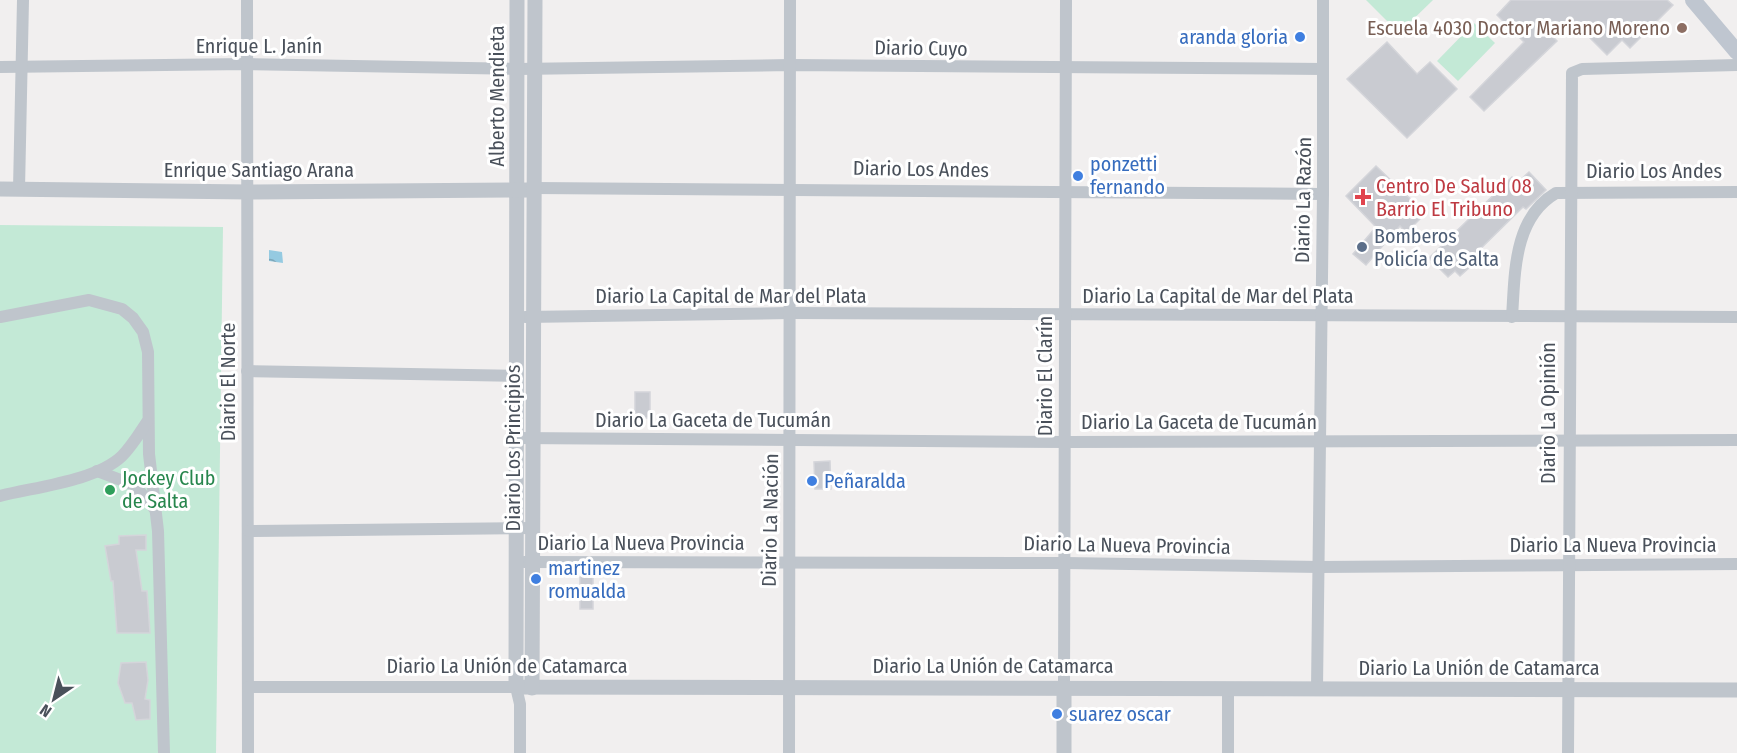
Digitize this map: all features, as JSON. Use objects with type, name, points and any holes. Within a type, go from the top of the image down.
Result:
[{"type":"main road","points":[[1693,0],[1737,52]]},
{"type":"street","points":[[19,189],[23,0]]},
{"type":"street","name":"Diario El Norte","points":[[247,0],[248,753]]},
{"type":"street","name":"Alberto Mendieta","points":[[517,0],[518,191]]},
{"type":"street","name":"Alberto Mendieta","points":[[535,0],[536,188]]},
{"type":"street","name":"Diario La Nación","points":[[789,753],[790,0]]},
{"type":"street","name":"Diario El Clarín","points":[[1064,753],[1066,0]]},
{"type":"street","name":"Diario La Razón","points":[[1317,689],[1320,567],[1323,0]]},
{"type":"street","name":"Enrique L. Janín","points":[[0,67],[248,64],[518,69]]},
{"type":"street","name":"Diario Cuyo","points":[[518,69],[790,65],[1066,69],[1323,69]]},
{"type":"street","name":"Diario La Opinión","points":[[1568,753],[1568,317],[1572,72],[1582,69],[1737,65]]},
{"type":"street","name":"Diario Los Andes","points":[[518,191],[536,188],[1323,194]]},
{"type":"street","name":"Diario Los Principios","points":[[524,687],[517,562],[525,528],[533,440],[536,188]]},
{"type":"street","name":"Enrique Santiago Arana","points":[[0,189],[249,192],[518,191]]},
{"type":"street","name":"Diario Los Principios","points":[[518,191],[518,438],[525,528],[534,561],[524,687],[520,704],[520,753]]},
{"type":"street","name":"Diario Los Andes","points":[[1512,317],[1518,252],[1526,226],[1545,199],[1556,193],[1737,192]]},
{"type":"street","points":[[0,317],[89,300],[122,309],[133,318],[143,332],[148,352],[147,422],[158,531],[164,753]]},
{"type":"street","name":"Diario La Capital de Mar del Plata","points":[[518,317],[790,313],[1737,317]]},
{"type":"street","points":[[247,371],[518,376]]},
{"type":"street","points":[[0,496],[97,471],[122,456],[147,422]]},
{"type":"street","name":"Diario La Gaceta de Tucumán","points":[[518,438],[533,440],[790,438],[1066,442],[1737,440]]},
{"type":"street","points":[[97,471],[134,485],[154,509]]},
{"type":"street","name":"Diario La Nueva Provincia","points":[[249,531],[525,528]]},
{"type":"street","name":"Diario La Nueva Provincia","points":[[517,562],[1066,563],[1320,567],[1737,564]]},
{"type":"street","name":"Diario La Unión de Catamarca","points":[[248,687],[1737,690]]},
{"type":"street","points":[[1228,688],[1228,753]]},
{"type":"green space","points":[[1366,0],[1433,0],[1399,33]]},
{"type":"green space","points":[[1474,23],[1495,43],[1458,81],[1437,61]]},
{"type":"green space","name":"Jockey Club de Salta","points":[[0,225],[223,227],[216,753],[0,753]]},
{"type":"water","points":[[269,250],[282,252],[283,263],[269,261]]},
{"type":"building","points":[[1511,0],[1667,0],[1673,5],[1630,48],[1622,40],[1607,55],[1570,18],[1552,36],[1557,41],[1484,111],[1470,97],[1524,42],[1497,15]]},
{"type":"building","points":[[1387,42],[1417,74],[1430,62],[1457,89],[1407,138],[1347,79]]},
{"type":"building","points":[[1376,166],[1420,208],[1418,210],[1423,216],[1406,233],[1400,226],[1366,265],[1353,254],[1376,227],[1346,196]]},
{"type":"building","points":[[1529,172],[1546,190],[1526,209],[1523,207],[1466,263],[1470,267],[1460,276],[1455,271],[1448,277],[1429,258],[1512,177],[1518,182]]},
{"type":"building","points":[[635,392],[650,392],[650,418],[635,418]]},
{"type":"building","points":[[830,461],[831,489],[815,489],[814,462]]},
{"type":"building","points":[[146,535],[146,550],[136,550],[142,591],[147,591],[150,633],[117,633],[113,581],[111,581],[105,546],[119,544],[119,536]]},
{"type":"building","points":[[580,576],[593,576],[593,609],[580,609]]},
{"type":"building","points":[[146,662],[148,680],[145,699],[150,700],[150,719],[136,720],[132,703],[125,703],[118,683],[121,663]]},
{"type":"place","name":"Escuela 4030 Doctor Mariano Moreno","points":[[1682,28]]},
{"type":"place","name":"aranda gloria","points":[[1300,37]]},
{"type":"place","name":"ponzetti fernando","points":[[1078,176]]},
{"type":"place","name":"Centro De Salud 08 Barrio El Tribuno","points":[[1363,197]]},
{"type":"place","name":"Bomberos Policía de Salta","points":[[1362,247]]},
{"type":"place","name":"Peñaralda","points":[[812,481]]},
{"type":"place","name":"Jockey Club de Salta","points":[[110,490]]},
{"type":"place","name":"martinez romualda","points":[[536,579]]},
{"type":"place","name":"suarez oscar","points":[[1057,714]]}]
